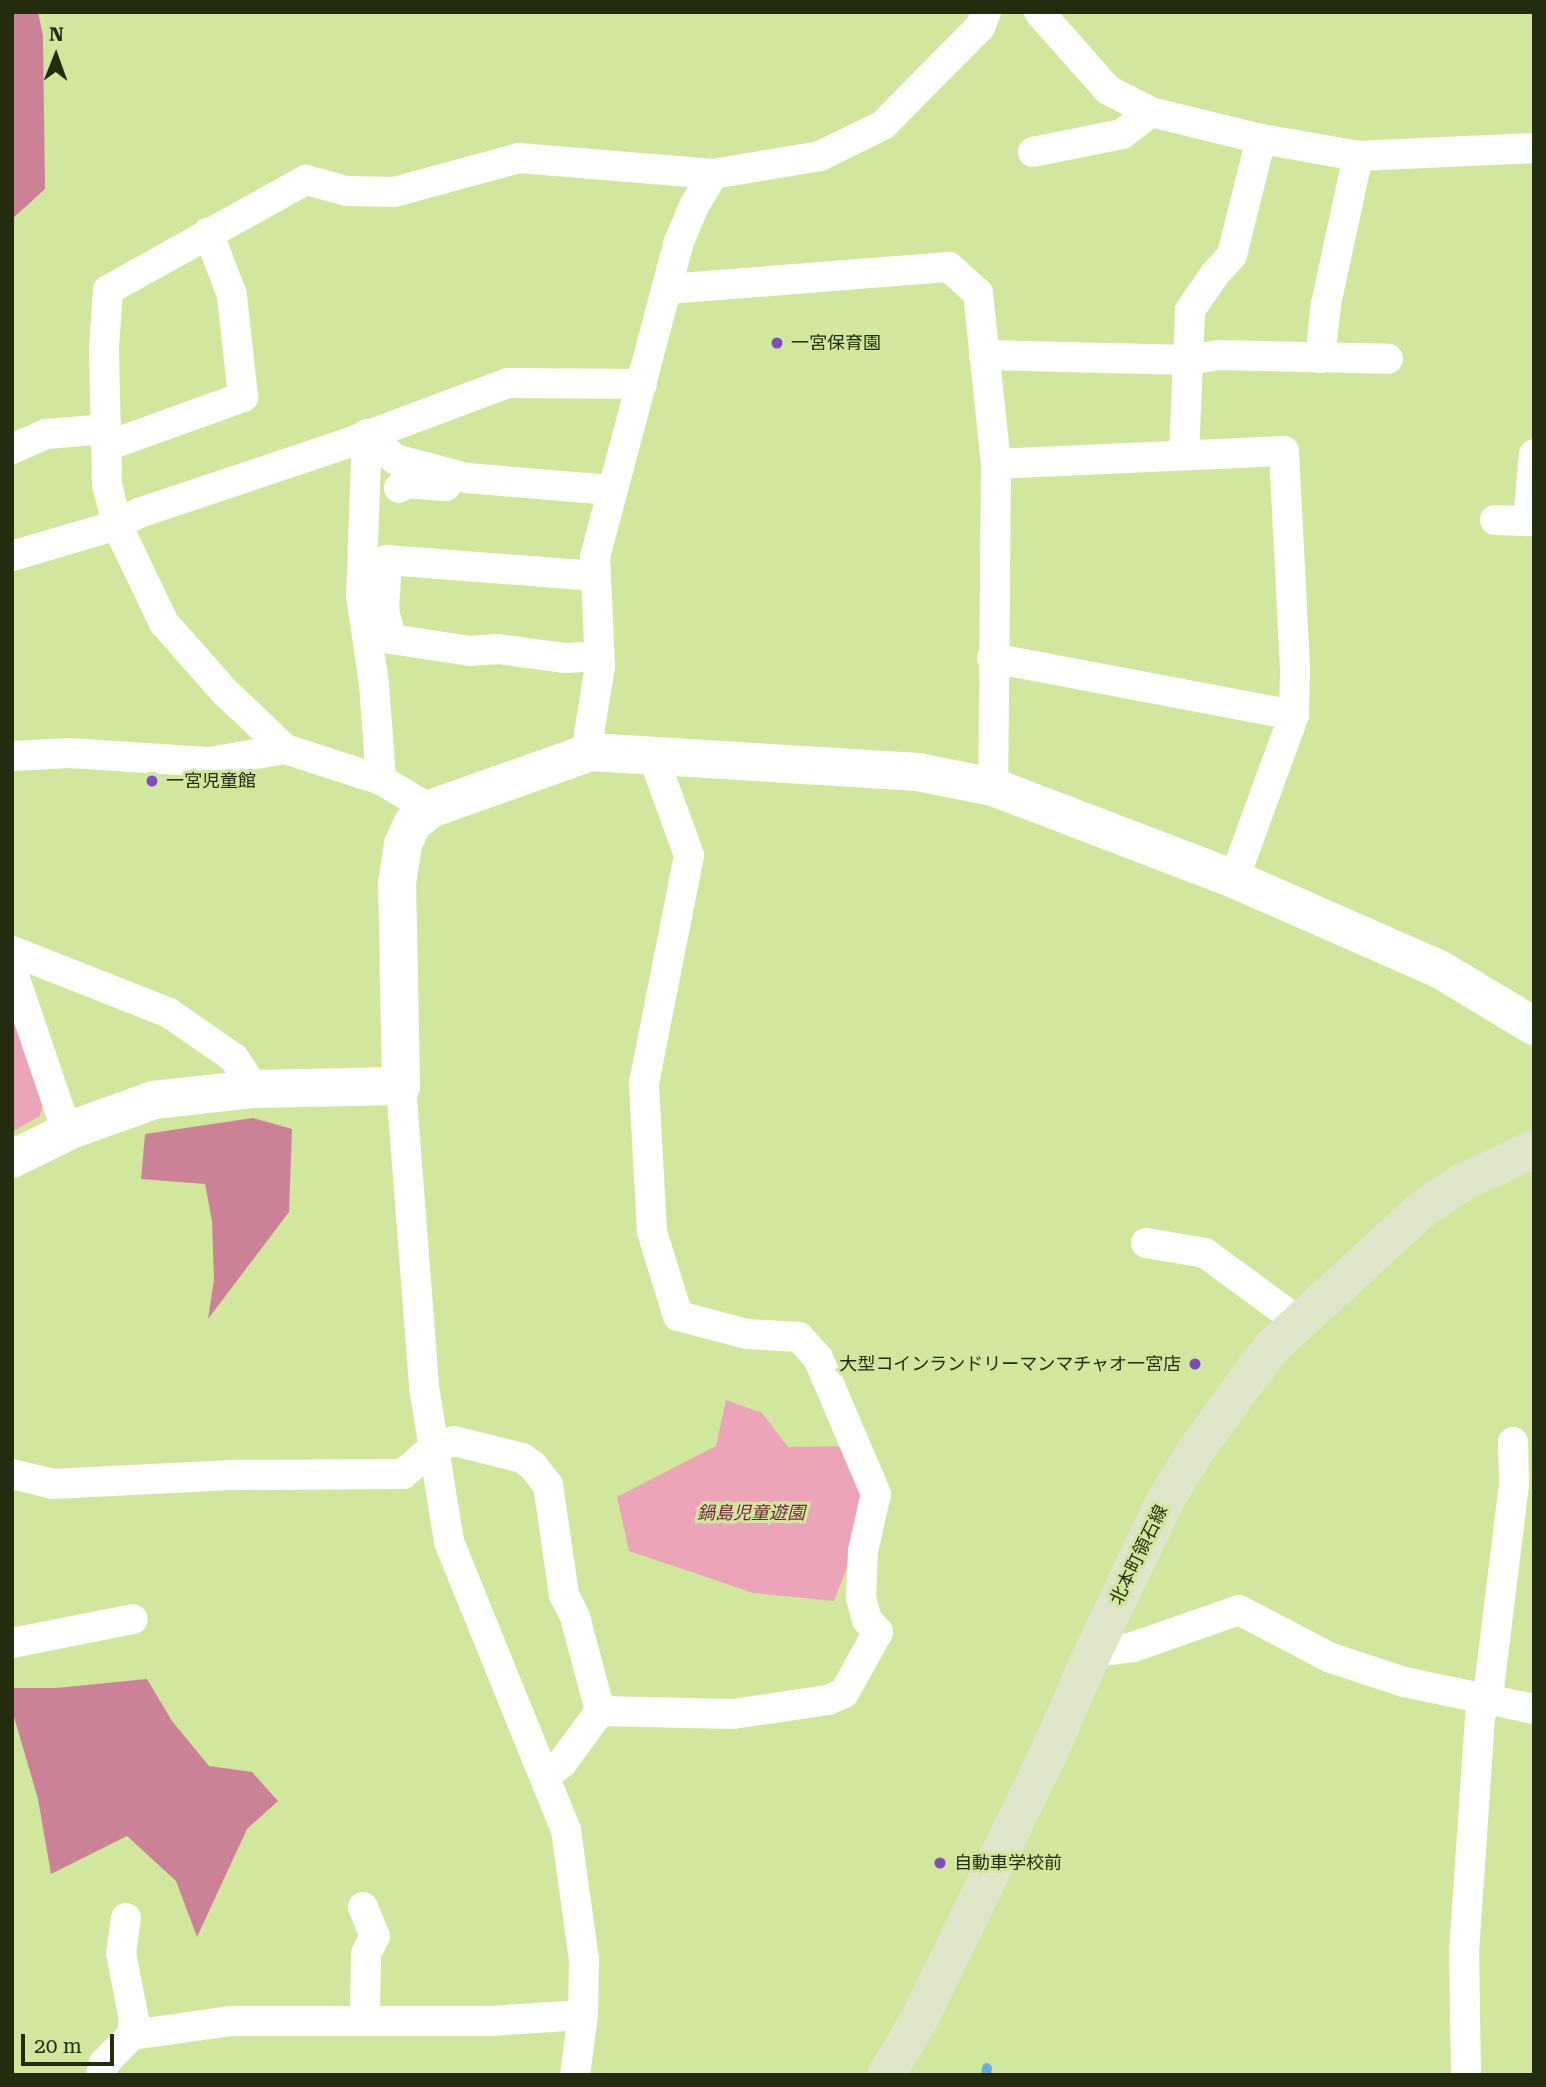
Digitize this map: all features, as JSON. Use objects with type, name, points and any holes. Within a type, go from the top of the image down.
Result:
[{"type":"main road","name":"北本町領石線","points":[[886,2075],[920,2018],[1047,1757],[1093,1652],[1165,1501],[1196,1450],[1270,1349],[1421,1210],[1462,1182],[1534,1149]]},
{"type":"street","points":[[430,809],[381,780],[285,749],[224,691],[164,623],[117,525],[107,484],[104,347],[108,290],[208,232],[306,180],[347,191],[394,192],[519,158],[713,174],[821,156],[884,125],[980,27],[986,12]]},
{"type":"street","points":[[1039,12],[1108,90],[1151,113],[1261,139],[1358,156],[1534,148]]},
{"type":"street","points":[[1033,152],[1122,134],[1151,113]]},
{"type":"street","points":[[1184,455],[1190,310],[1232,255],[1261,139]]},
{"type":"street","points":[[1320,358],[1326,304],[1358,156]]},
{"type":"street","points":[[591,752],[589,734],[599,656],[595,557],[678,244],[694,206],[713,174]]},
{"type":"street","points":[[12,449],[46,434],[107,438],[243,397],[232,295],[208,232]]},
{"type":"street","points":[[668,289],[949,267],[978,293],[996,464],[992,658],[993,787]]},
{"type":"street","points":[[984,355],[1188,360],[1218,355],[1388,359]]},
{"type":"street","points":[[12,556],[117,525],[139,513],[377,443],[508,383],[642,384]]},
{"type":"street","points":[[377,443],[395,459],[467,478],[611,490]]},
{"type":"street","points":[[377,443],[382,550],[387,560],[383,610],[391,639],[470,651],[498,649],[565,658],[599,656]]},
{"type":"street","points":[[377,443],[361,595],[374,684],[381,780]]},
{"type":"street","points":[[996,464],[1284,451],[1295,671],[1294,715],[1234,879]]},
{"type":"street","points":[[1495,520],[1528,521],[1534,454]]},
{"type":"street","points":[[399,488],[404,483],[456,487],[467,478]]},
{"type":"street","points":[[387,560],[595,576]]},
{"type":"street","points":[[992,658],[1294,715]]},
{"type":"street","points":[[12,756],[69,753],[210,762],[285,749]]},
{"type":"street","points":[[575,2075],[583,2015],[583,1959],[566,1830],[546,1775],[460,1576],[449,1542],[432,1449],[424,1387],[401,1086],[397,883],[403,844],[413,823],[430,809],[591,752],[918,772],[993,787],[1234,879],[1439,969],[1534,1026]]},
{"type":"street","points":[[600,1711],[733,1714],[828,1700],[844,1693],[878,1632],[867,1620],[861,1598],[863,1551],[876,1494],[818,1358],[799,1338],[747,1334],[678,1316],[652,1233],[645,1083],[689,855],[653,756]]},
{"type":"street","points":[[12,951],[169,1013],[233,1058],[254,1089]]},
{"type":"street","points":[[13,972],[67,1132]]},
{"type":"street","points":[[12,1159],[67,1132],[154,1100],[254,1089],[401,1086]]},
{"type":"street","points":[[1146,1243],[1205,1253],[1298,1321]]},
{"type":"street","points":[[12,1474],[53,1483],[230,1475],[403,1474],[432,1449],[454,1441],[522,1458],[533,1466],[548,1485],[564,1595],[575,1617],[600,1711]]},
{"type":"street","points":[[1466,2075],[1464,1952],[1483,1699],[1489,1688],[1514,1485],[1513,1442]]},
{"type":"street","points":[[1093,1652],[1133,1647],[1239,1610],[1331,1658],[1404,1682],[1534,1709]]},
{"type":"street","points":[[12,1643],[133,1619]]},
{"type":"street","points":[[546,1775],[562,1763],[600,1711]]},
{"type":"street","points":[[363,1907],[374,1936],[366,1954],[365,2020]]},
{"type":"street","points":[[126,1918],[121,1953],[134,2020],[132,2035]]},
{"type":"street","points":[[101,2075],[104,2063],[132,2035],[230,2021],[490,2021],[583,2015]]},
{"type":"green space","points":[[12,1009],[43,1102],[40,1116],[12,1132]]},
{"type":"green space","name":"鍋島児童遊園","points":[[726,1400],[762,1413],[788,1447],[860,1446],[861,1509],[849,1562],[834,1601],[753,1593],[629,1551],[617,1497],[716,1446]]},
{"type":"shaded area","points":[[12,12],[38,12],[43,36],[45,189],[12,219]]},
{"type":"shaded area","points":[[253,1118],[292,1129],[289,1212],[208,1319],[214,1280],[212,1221],[205,1184],[141,1179],[145,1134]]},
{"type":"shaded area","points":[[147,1679],[172,1721],[209,1766],[252,1772],[278,1801],[247,1829],[197,1937],[176,1881],[127,1836],[51,1874],[38,1799],[12,1710],[12,1688],[56,1688]]},
{"type":"waterway","points":[[986,2075],[987,2068]]},
{"type":"place","name":"一宮保育園","points":[[777,343]]},
{"type":"place","name":"一宮児童館","points":[[152,781]]},
{"type":"place","name":"大型コインランドリーマンマチャオ一宮店","points":[[1195,1364]]},
{"type":"place","name":"自動車学校前","points":[[940,1863]]}]
